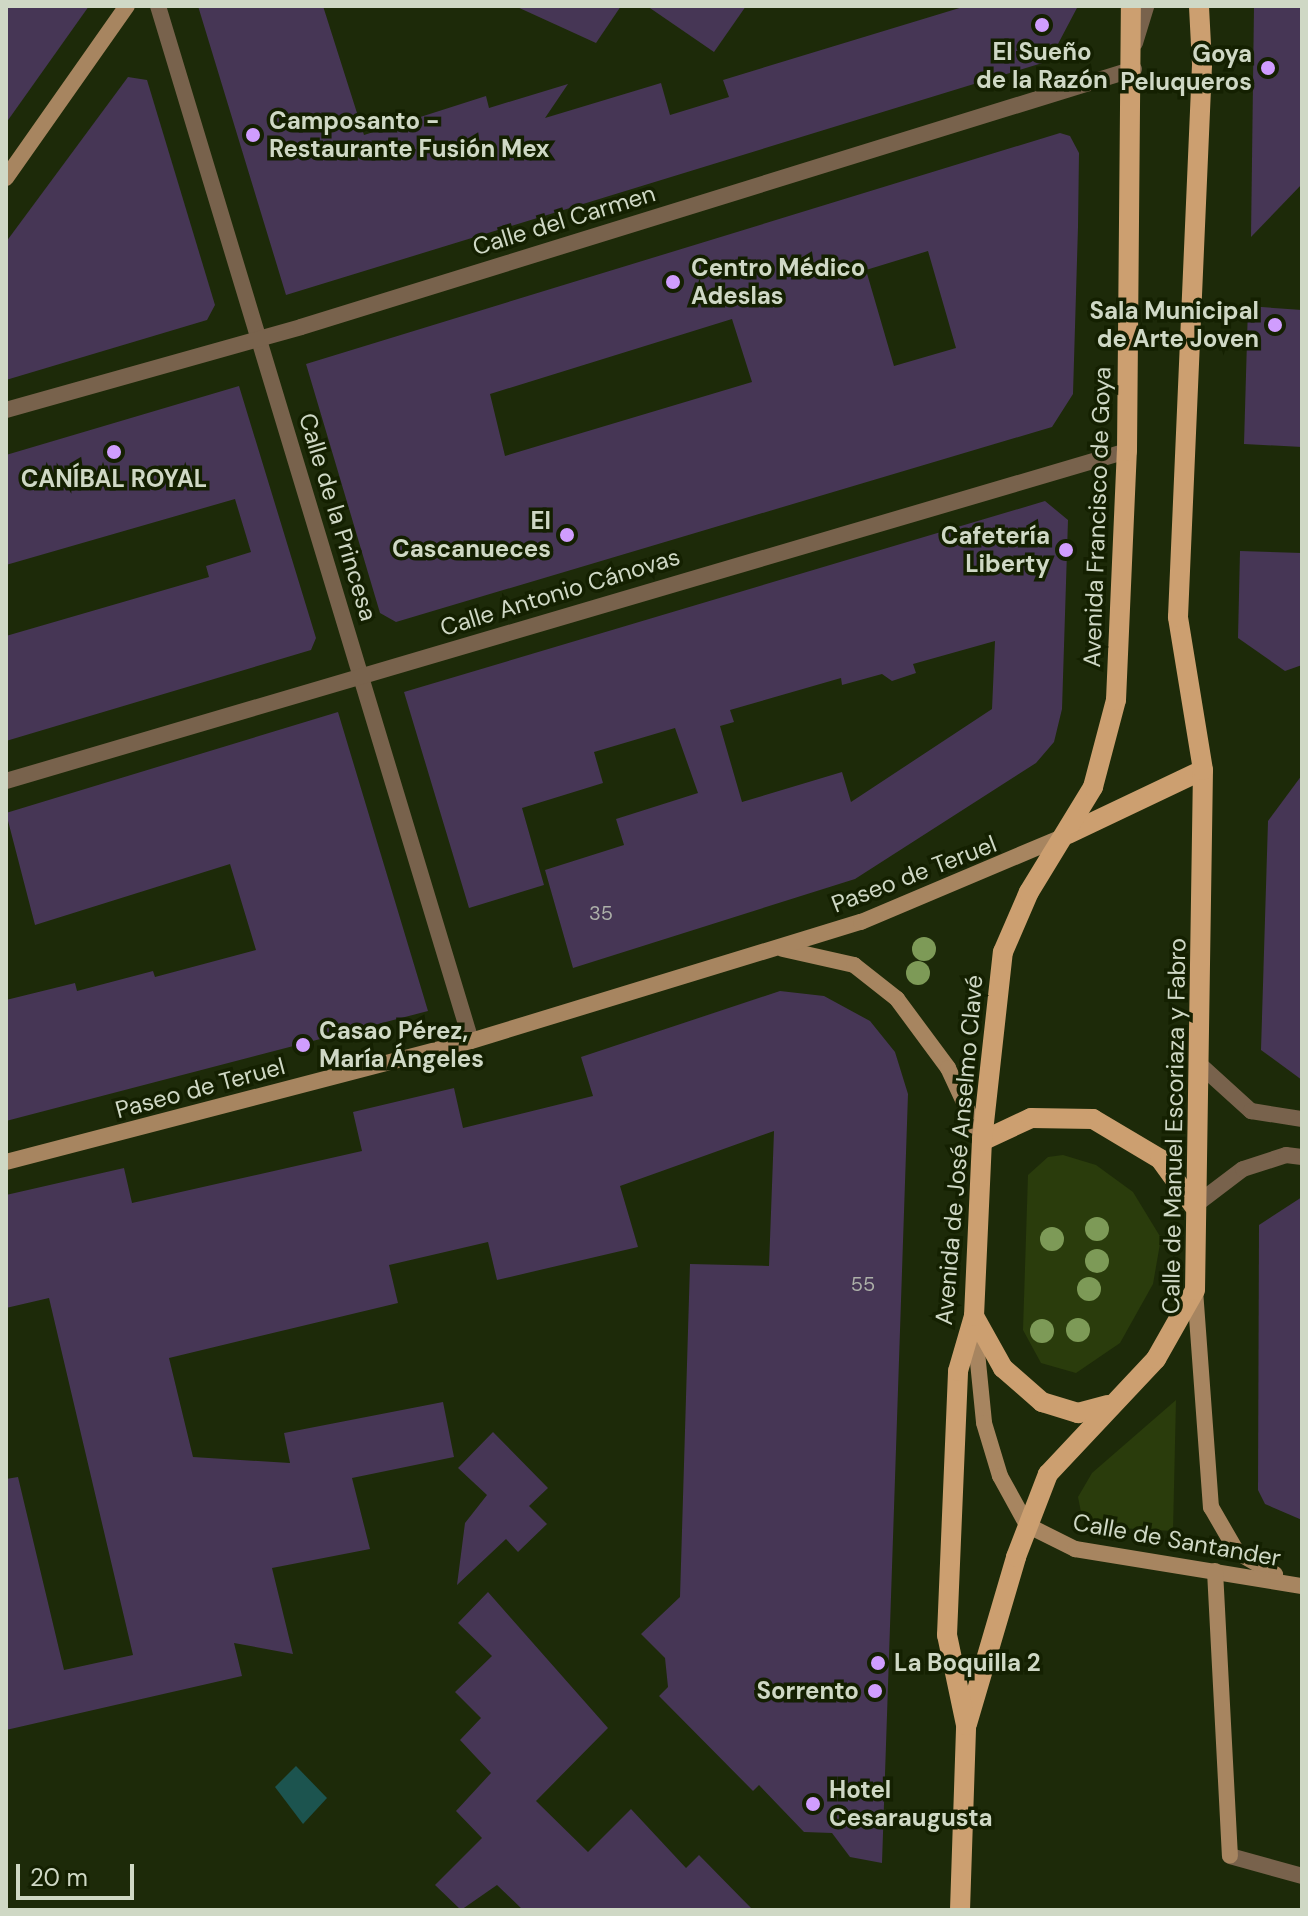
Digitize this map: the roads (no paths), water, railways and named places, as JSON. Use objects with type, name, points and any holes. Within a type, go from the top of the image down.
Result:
[{"type":"main road","points":[[6,178],[127,6]]},
{"type":"main road","name":"Avenida Francisco de Goya","points":[[1068,834],[1099,770],[1116,700],[1127,451],[1134,69],[1131,6]]},
{"type":"main road","points":[[1068,834],[1203,770],[1178,617],[1202,64],[1199,6]]},
{"type":"main road","name":"Calle de Manuel Escoriaza y Fabro","points":[[1203,770],[1194,1206],[1195,1290],[1207,1489],[1226,1539],[1251,1564]]},
{"type":"main road","name":"Paseo de Teruel","points":[[6,1162],[471,1041],[773,949],[933,896],[1068,834]]},
{"type":"main road","name":"Avenida de José Anselmo Clavé","points":[[960,1910],[966,1725],[947,1635],[958,1371],[974,1316],[982,1141],[1003,952],[1029,892],[1068,834]]},
{"type":"main road","name":"Paseo de Teruel","points":[[773,949],[835,958],[886,990],[938,1050],[982,1141]]},
{"type":"main road","points":[[982,1141],[1031,1118],[1093,1119],[1160,1159],[1194,1206]]},
{"type":"main road","name":"Avenida de José Anselmo Clavé","points":[[966,1725],[1027,1525],[1059,1457],[1156,1359],[1195,1290]]},
{"type":"main road","points":[[974,1316],[1003,1368],[1042,1402],[1078,1413],[1114,1403]]},
{"type":"main road","points":[[974,1316],[984,1423],[1000,1476],[1027,1525]]},
{"type":"main road","name":"Calle de Santander","points":[[1027,1525],[1075,1549],[1302,1585]]},
{"type":"main road","name":"Calle de Santander","points":[[1251,1564],[1302,1585]]},
{"type":"main road","points":[[1215,1571],[1230,1856]]},
{"type":"street","name":"Calle de la Princesa","points":[[158,6],[471,1041]]},
{"type":"street","name":"Avenida Francisco de Goya","points":[[1134,48],[1146,6]]},
{"type":"street","name":"Calle del Carmen","points":[[6,410],[259,339],[1134,69]]},
{"type":"street","name":"Calle Antonio Cánovas","points":[[6,781],[1127,451]]},
{"type":"street","points":[[1198,1063],[1251,1111],[1302,1119]]},
{"type":"street","points":[[1194,1206],[1243,1169],[1286,1155],[1302,1157]]},
{"type":"street","points":[[1230,1856],[1302,1876]]},
{"type":"water","points":[[296,1766],[327,1798],[303,1824],[275,1787]]},
{"type":"place","name":"El Sueño de la Razón","points":[[1042,25]]},
{"type":"place","name":"Goya Peluqueros","points":[[1268,68]]},
{"type":"place","name":"Camposanto - Restaurante Fusión Mex","points":[[253,135]]},
{"type":"place","name":"Centro Médico Adeslas","points":[[673,282]]},
{"type":"place","name":"Sala Municipal de Arte Joven","points":[[1275,325]]},
{"type":"place","name":"CANÍBAL ROYAL","points":[[114,452]]},
{"type":"place","name":"El Cascanueces","points":[[567,535]]},
{"type":"place","name":"Cafetería Liberty","points":[[1066,550]]},
{"type":"place","name":"Casao Pérez, María Ángeles","points":[[303,1045]]},
{"type":"place","name":"La Boquilla 2","points":[[878,1663]]},
{"type":"place","name":"Sorrento","points":[[875,1691]]},
{"type":"place","name":"Hotel Cesaraugusta","points":[[813,1804]]}]
